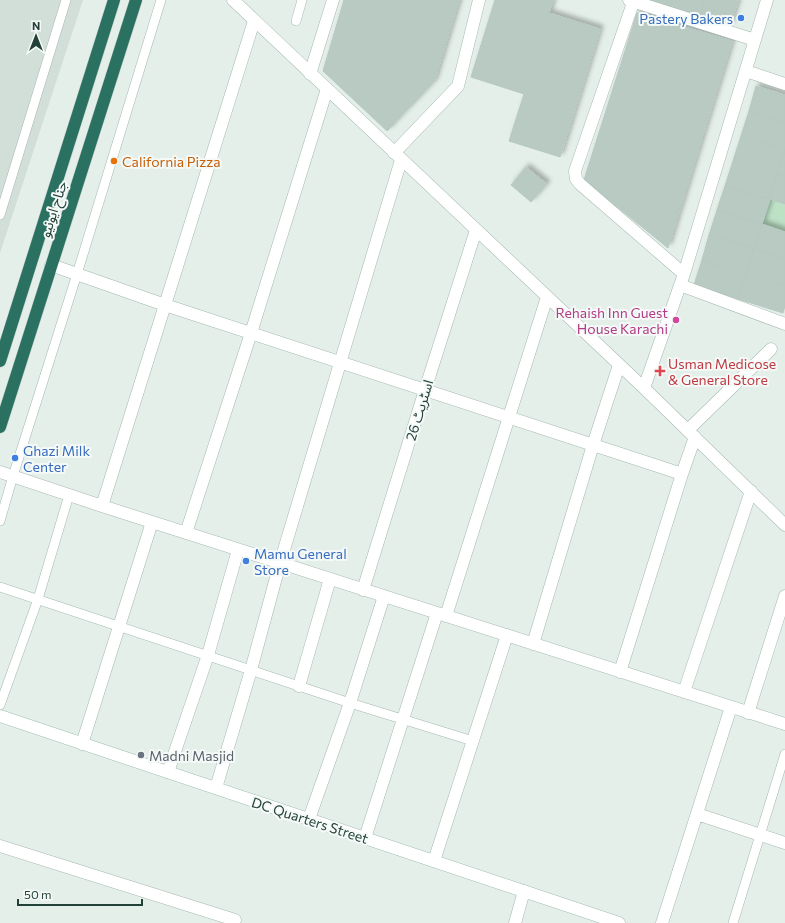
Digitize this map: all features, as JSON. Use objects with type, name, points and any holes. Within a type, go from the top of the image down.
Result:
[{"type":"highway","name":"جناح ایونیو","points":[[0,360],[114,0]]},
{"type":"highway","name":"جناح ایونیو","points":[[0,427],[136,0]]},
{"type":"street","points":[[233,0],[620,365],[751,491],[782,517]]},
{"type":"street","points":[[310,74],[333,0]]},
{"type":"street","points":[[216,788],[251,670],[280,563],[340,362],[398,156],[458,86],[479,0]]},
{"type":"street","points":[[755,40],[633,0],[576,172],[576,179],[682,280],[785,324]]},
{"type":"street","points":[[644,388],[682,280],[767,0]]},
{"type":"street","points":[[102,506],[254,20]]},
{"type":"street","points":[[746,71],[785,84]]},
{"type":"street","points":[[186,533],[251,333],[327,89]]},
{"type":"street","name":"اسٹریٹ 26","points":[[363,590],[476,230]]},
{"type":"street","points":[[51,265],[165,305],[682,474]]},
{"type":"street","points":[[365,838],[402,719],[441,614],[509,417],[547,297]]},
{"type":"street","points":[[620,672],[682,474],[691,434],[771,349]]},
{"type":"street","points":[[533,644],[593,445],[620,365]]},
{"type":"street","points":[[0,472],[238,550],[785,724]]},
{"type":"street","points":[[684,692],[751,491]]},
{"type":"street","points":[[82,744],[152,522]]},
{"type":"street","points":[[168,772],[208,656],[238,550]]},
{"type":"street","points":[[299,686],[330,579]]},
{"type":"street","points":[[309,819],[350,703],[384,596]]},
{"type":"street","points":[[748,713],[785,596]]},
{"type":"street","points":[[434,861],[507,636]]},
{"type":"street","points":[[662,923],[731,707]]},
{"type":"street","name":"DC Quarters Street","points":[[0,716],[619,923]]},
{"type":"street","points":[[697,814],[785,843]]},
{"type":"street","points":[[0,846],[235,920]]},
{"type":"street","points":[[515,923],[524,891]]},
{"type":"lane","points":[[0,215],[66,0]]},
{"type":"lane","points":[[0,521],[161,0]]},
{"type":"lane","points":[[296,21],[302,0]]},
{"type":"lane","points":[[0,705],[38,599],[69,495]]},
{"type":"lane","points":[[0,586],[350,703],[473,741]]},
{"type":"lane","points":[[733,923],[785,754]]},
{"type":"shaded area","points":[[0,0],[83,0],[0,253]]},
{"type":"green space","points":[[770,199],[785,204],[785,232],[762,224]]},
{"type":"building","points":[[344,0],[459,0],[434,82],[387,131],[323,71]]},
{"type":"building","points":[[495,0],[553,0],[549,13],[600,29],[560,157],[509,141],[524,94],[471,77]]},
{"type":"building","points":[[645,0],[672,0],[670,8]]},
{"type":"building","points":[[672,0],[705,0],[700,17],[670,8]]},
{"type":"building","points":[[705,0],[738,0],[730,26],[700,17]]},
{"type":"building","points":[[637,13],[732,41],[668,248],[584,180]]},
{"type":"building","points":[[756,86],[785,95],[785,122],[749,111]]},
{"type":"building","points":[[749,111],[785,122],[785,150],[741,136]]},
{"type":"building","points":[[741,136],[785,150],[777,174],[733,161]]},
{"type":"building","points":[[785,150],[785,177],[777,174]]},
{"type":"building","points":[[733,161],[777,174],[770,199],[725,186]]},
{"type":"building","points":[[526,167],[547,184],[531,202],[511,185]]},
{"type":"building","points":[[777,174],[785,177],[785,204],[770,199]]},
{"type":"building","points":[[725,186],[770,199],[762,224],[717,210]]},
{"type":"building","points":[[717,210],[762,224],[754,249],[709,235]]},
{"type":"building","points":[[762,224],[785,232],[785,259],[754,249]]},
{"type":"building","points":[[709,235],[754,249],[746,274],[702,260]]},
{"type":"building","points":[[754,249],[785,259],[785,286],[746,274]]},
{"type":"building","points":[[702,260],[746,274],[738,299],[694,285]]},
{"type":"building","points":[[746,274],[785,286],[785,305],[783,313],[738,299]]},
{"type":"place","name":"Pastery Bakers","points":[[741,18]]},
{"type":"place","name":"California Pizza","points":[[114,161]]},
{"type":"place","name":"Rehaish Inn Guest House Karachi","points":[[676,320]]},
{"type":"place","name":"Usman Medicose & General Store","points":[[660,371]]},
{"type":"place","name":"Ghazi Milk Center","points":[[15,458]]},
{"type":"place","name":"Mamu General Store","points":[[246,561]]},
{"type":"place","name":"Madni Masjid","points":[[141,755]]}]
